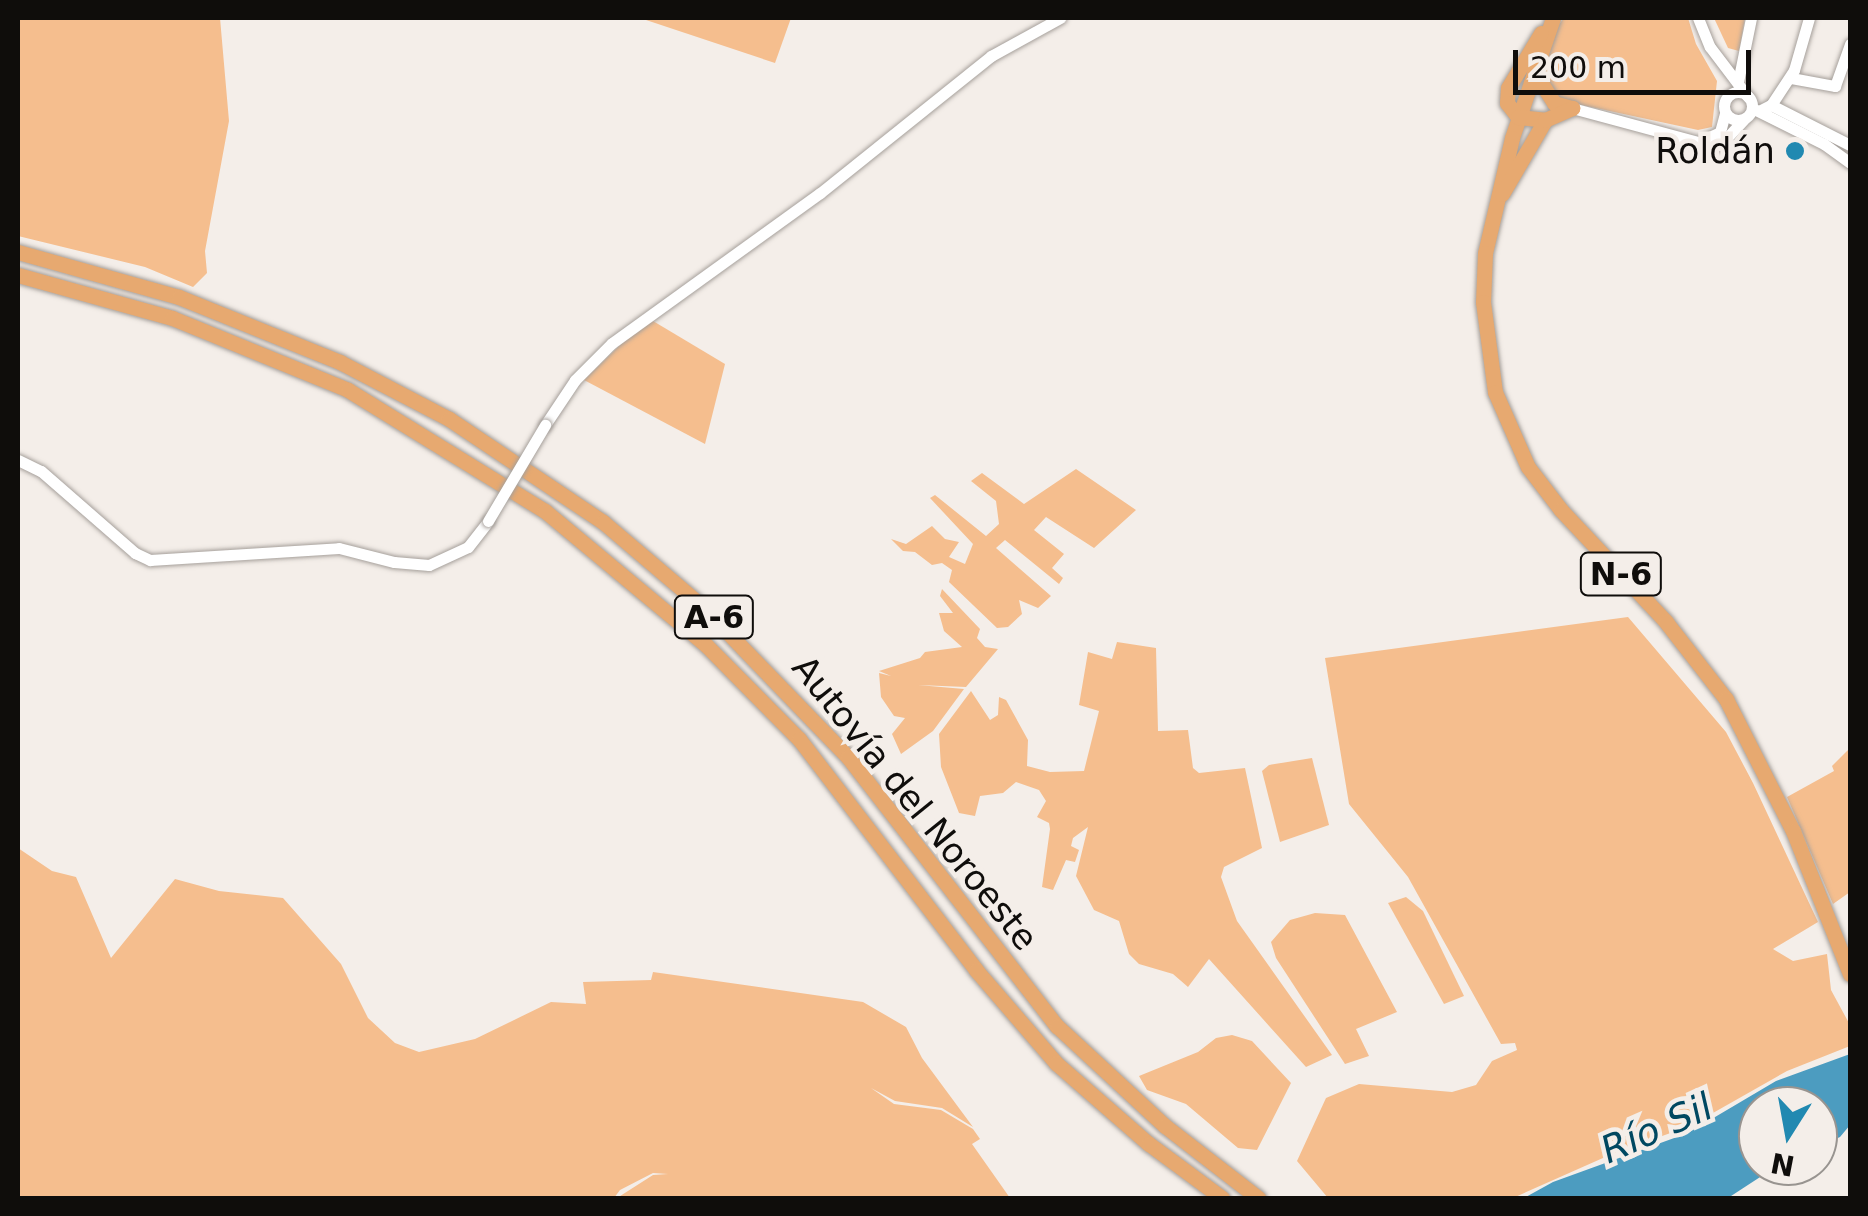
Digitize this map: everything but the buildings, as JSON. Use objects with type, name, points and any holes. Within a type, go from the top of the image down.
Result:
[{"type":"highway","name":"N-6","points":[[1552,18],[1520,109],[1492,210],[1483,302],[1489,362],[1506,422],[1528,467],[1559,507],[1666,622],[1726,699],[1793,831],[1850,974]]},
{"type":"highway","points":[[1545,120],[1507,102],[1508,88],[1552,18]]},
{"type":"highway","points":[[1534,72],[1554,103]]},
{"type":"highway","points":[[1520,109],[1554,103],[1572,108]]},
{"type":"highway","points":[[1492,210],[1545,120],[1572,108]]},
{"type":"highway","name":"Autovía del Noroeste","points":[[18,248],[241,319],[340,362],[448,419],[603,522],[704,608],[836,744],[1057,1026],[1165,1126],[1257,1197]]},
{"type":"highway","name":"Autovía del Noroeste","points":[[18,275],[172,318],[348,390],[545,511],[706,645],[798,739],[976,970],[1056,1063],[1149,1144],[1222,1198]]},
{"type":"street","points":[[18,460],[41,471],[134,553],[150,560],[339,548],[394,562],[428,564],[468,547],[575,380],[638,321],[820,192],[991,56],[1060,18]]},
{"type":"street","points":[[1698,18],[1728,73],[1758,105],[1850,145]]},
{"type":"street","points":[[1694,140],[1715,137],[1728,96],[1728,73],[1739,60],[1751,18]]},
{"type":"street","points":[[1572,108],[1721,144],[1791,78],[1810,18]]},
{"type":"street","points":[[1791,78],[1836,86],[1850,44]]},
{"type":"street","points":[[1728,73],[1739,60]]},
{"type":"street","points":[[1728,96],[1737,92],[1850,163]]},
{"type":"street","points":[[1724,113],[1743,120]]},
{"type":"shaded area","points":[[18,18],[220,18],[229,121],[205,251],[207,273],[193,287],[145,267],[18,236]]},
{"type":"shaded area","points":[[640,18],[791,18],[775,63]]},
{"type":"shaded area","points":[[1564,18],[1688,18],[1696,44],[1717,81],[1712,127],[1698,130],[1563,101],[1540,81],[1551,35]]},
{"type":"shaded area","points":[[1714,18],[1745,18],[1739,51],[1728,48]]},
{"type":"shaded area","points":[[648,318],[725,364],[705,444],[584,380]]},
{"type":"shaded area","points":[[1076,469],[1136,510],[1094,548],[1046,517],[1034,530],[1064,554],[1052,568],[1063,578],[1059,584],[1005,540],[996,548],[1051,596],[1038,608],[1019,600],[1022,614],[1008,627],[997,628],[949,582],[952,570],[942,563],[932,565],[915,552],[903,551],[891,539],[906,544],[932,526],[945,539],[959,542],[949,557],[965,564],[973,544],[930,498],[935,495],[986,536],[999,524],[996,501],[971,481],[982,473],[1024,504]]},
{"type":"shaded area","points":[[942,589],[980,629],[977,638],[985,647],[998,649],[966,687],[918,685],[964,689],[933,731],[901,754],[892,734],[905,718],[894,716],[881,697],[879,673],[891,676],[879,671],[920,658],[925,652],[962,647],[944,631],[939,613],[953,613],[940,596]]},
{"type":"shaded area","points":[[1628,617],[1726,732],[1753,783],[1818,922],[1773,949],[1793,961],[1827,954],[1831,990],[1850,1025],[1850,1046],[1761,1086],[1738,1086],[1738,1099],[1690,1126],[1612,1154],[1513,1198],[1328,1198],[1297,1161],[1326,1098],[1359,1084],[1452,1092],[1476,1085],[1492,1061],[1517,1050],[1515,1043],[1501,1044],[1408,877],[1349,804],[1325,658]]},
{"type":"shaded area","points":[[1117,642],[1156,648],[1158,731],[1188,730],[1193,768],[1199,773],[1245,768],[1262,848],[1224,867],[1221,877],[1237,921],[1332,1055],[1306,1067],[1209,959],[1188,987],[1173,974],[1139,964],[1129,954],[1119,921],[1094,910],[1076,876],[1088,827],[1073,838],[1071,846],[1079,850],[1075,862],[1066,860],[1053,890],[1042,887],[1050,829],[1049,823],[1037,817],[1046,801],[1039,790],[1016,782],[1003,793],[980,796],[975,816],[959,813],[941,767],[939,734],[971,691],[990,720],[998,715],[999,697],[1006,700],[1028,740],[1027,766],[1050,772],[1084,771],[1099,711],[1079,705],[1088,652],[1112,659]]},
{"type":"shaded area","points":[[1850,748],[1850,892],[1833,904],[1787,797],[1834,771],[1832,766]]},
{"type":"shaded area","points":[[1312,758],[1329,825],[1280,842],[1262,771],[1269,765]]},
{"type":"shaded area","points":[[18,848],[52,871],[76,877],[111,958],[175,879],[219,891],[283,898],[341,964],[368,1018],[395,1043],[419,1052],[475,1039],[551,1002],[586,1004],[583,982],[651,980],[653,972],[863,1002],[906,1027],[922,1058],[973,1127],[942,1108],[895,1101],[871,1088],[894,1104],[941,1110],[973,1129],[980,1139],[972,1144],[1010,1198],[617,1198],[653,1175],[668,1174],[653,1173],[620,1190],[614,1198],[18,1198]]},
{"type":"shaded area","points":[[1406,897],[1423,911],[1464,996],[1444,1004],[1388,903]]},
{"type":"shaded area","points":[[1315,913],[1345,915],[1397,1012],[1356,1029],[1369,1056],[1345,1064],[1276,958],[1271,942],[1290,920]]},
{"type":"shaded area","points":[[1232,1035],[1252,1041],[1291,1083],[1257,1150],[1238,1148],[1186,1104],[1147,1090],[1139,1076],[1198,1052],[1216,1038]]},
{"type":"water","points":[[1850,1054],[1850,1125],[1838,1138],[1838,1086],[1768,1086]]},
{"type":"water","points":[[1738,1103],[1738,1186],[1746,1186],[1728,1198],[1524,1198],[1553,1182],[1688,1133]]},
{"type":"place","name":"Roldán","points":[[1795,151]]},
{"type":"water label","name":"Río Sil","points":[[1657,1129]]}]
